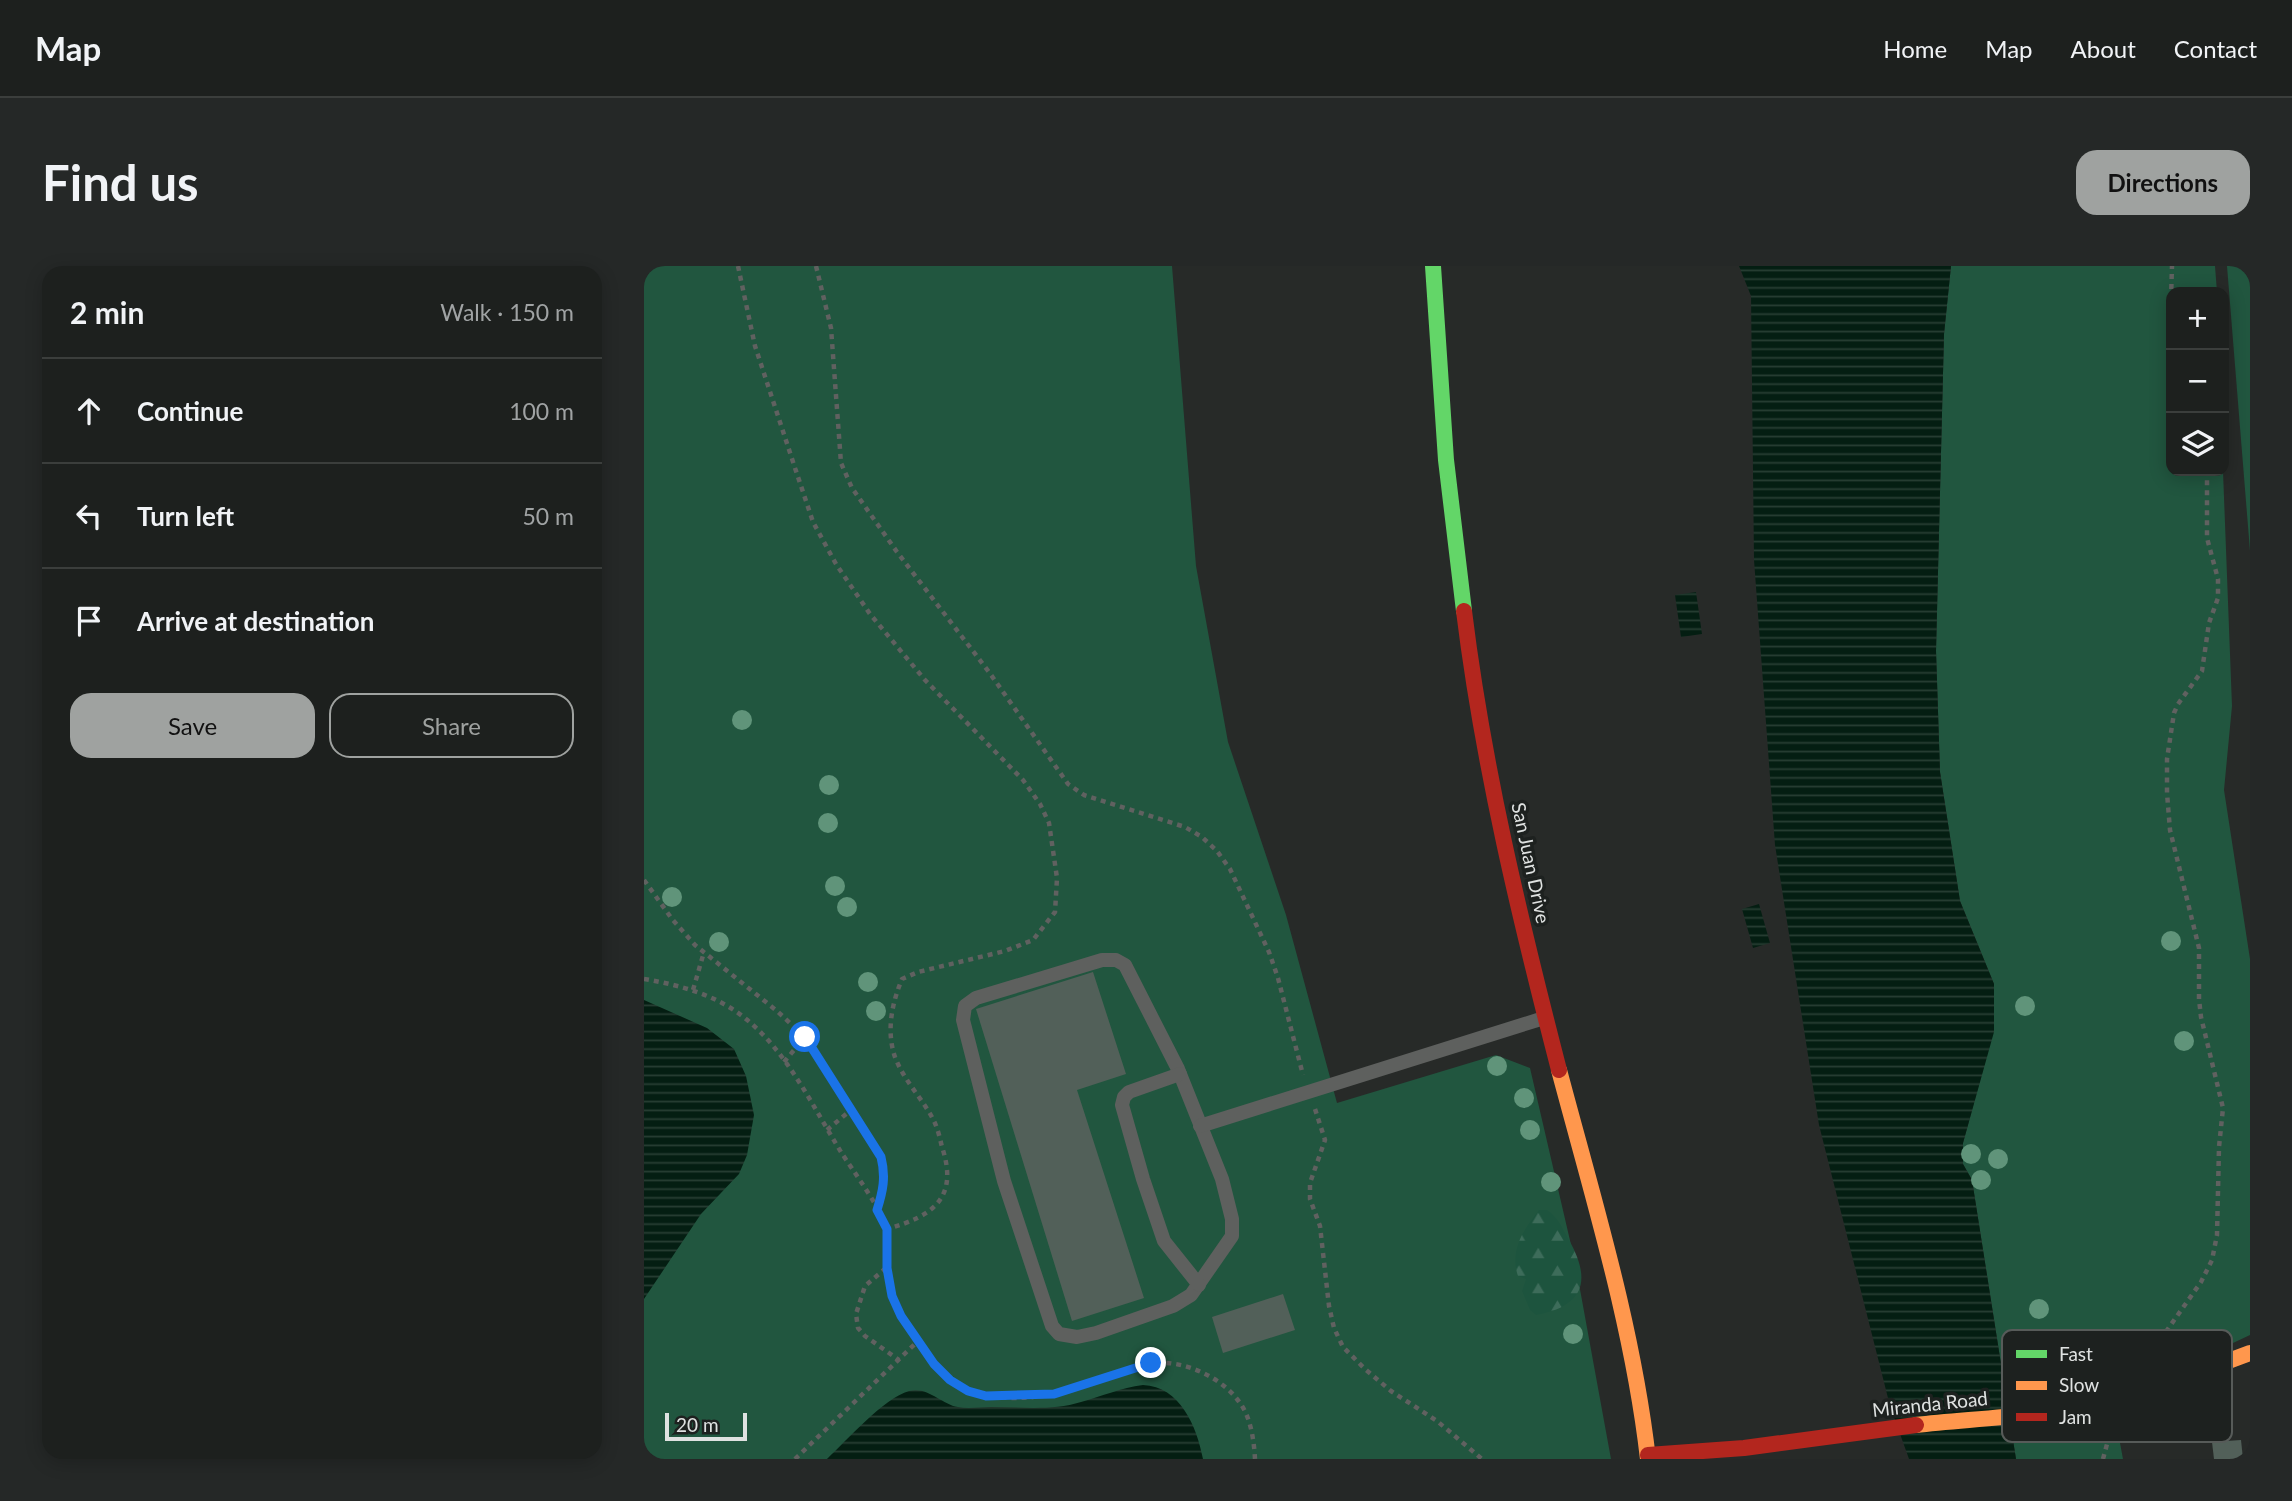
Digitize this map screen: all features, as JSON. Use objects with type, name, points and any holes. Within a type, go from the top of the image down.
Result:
[{"type":"street","name":"San Juan Drive","points":[[1433,266],[1446,460],[1465,619],[1492,784],[1514,889],[1628,1334],[1648,1457]]},
{"type":"street","name":"Miranda Road","points":[[2232,1360],[2250,1353]]},
{"type":"street","name":"Miranda Road","points":[[1648,1457],[2002,1417]]},
{"type":"lane","points":[[1102,960],[1116,960],[1125,965],[1180,1074],[1200,1126],[1222,1179],[1232,1219],[1232,1236],[1199,1285],[1191,1296],[1173,1306],[1096,1333],[1077,1337],[1059,1334],[1052,1326],[1004,1181],[963,1020],[965,1006],[976,998],[1102,960]]},
{"type":"lane","points":[[1200,1126],[1546,1018]]},
{"type":"lane","points":[[1180,1074],[1129,1092],[1122,1105],[1164,1241],[1199,1285]]},
{"type":"path","points":[[738,266],[755,346],[813,522],[836,564],[870,614],[925,680],[1023,780],[1041,804],[1049,823],[1053,846],[1057,878],[1055,912],[1032,940],[1005,951],[918,972],[902,979],[891,1017],[895,1058],[935,1122],[947,1161],[948,1188],[937,1205],[916,1221],[887,1229]]},
{"type":"path","points":[[816,266],[831,328],[841,463],[852,488],[897,552],[989,671],[1068,783],[1084,795],[1113,806],[1185,827],[1202,837],[1230,869],[1269,952],[1308,1092],[1322,1125],[1325,1140],[1310,1183],[1310,1199],[1320,1226],[1334,1328],[1343,1347],[1365,1369],[1482,1459]]},
{"type":"path","points":[[2171,287],[2172,266]]},
{"type":"path","points":[[2167,1330],[2201,1282],[2212,1260],[2217,1235],[2219,1147],[2223,1108],[2201,1017],[2199,948],[2175,857],[2167,793],[2168,750],[2174,713],[2202,671],[2209,623],[2218,598],[2218,579],[2207,538],[2206,476]]},
{"type":"path","points":[[644,880],[672,919],[704,952],[805,1037],[881,1157],[885,1173],[884,1188],[877,1210]]},
{"type":"path","points":[[693,990],[704,952]]},
{"type":"path","points":[[644,979],[693,990],[724,1003],[746,1018],[785,1062],[887,1229],[887,1268],[892,1296],[901,1316],[934,1364],[950,1380],[968,1391],[986,1396],[1054,1394],[1151,1363],[1190,1367],[1228,1389],[1241,1404],[1250,1427],[1255,1459]]},
{"type":"path","points":[[785,1062],[805,1037]]},
{"type":"path","points":[[827,1130],[852,1109]]},
{"type":"path","points":[[887,1268],[865,1286],[859,1299],[857,1321],[864,1336],[899,1360]]},
{"type":"path","points":[[795,1459],[918,1341]]},
{"type":"path","points":[[2103,1459],[2107,1442]]},
{"type":"green space","points":[[644,266],[1172,266],[1196,566],[1228,742],[1286,915],[1337,1103],[1496,1055],[1530,1068],[1575,1262],[1611,1459],[644,1459]]},
{"type":"green space","points":[[1951,266],[2215,266],[2217,287],[2166,287],[2166,476],[2223,476],[2232,706],[2224,790],[2250,959],[2250,1335],[2232,1343],[2232,1330],[2002,1330],[2002,1370],[1972,1180],[1963,1164],[1963,1143],[1993,1032],[1994,984],[1960,901],[1940,772],[1936,651],[1944,334]]},
{"type":"green space","points":[[2227,266],[2250,266],[2250,551],[2229,287]]},
{"type":"green space","points":[[1539,1210],[1547,1210],[1560,1224],[1576,1255],[1581,1279],[1574,1298],[1552,1311],[1536,1315],[1530,1310],[1522,1291],[1526,1279],[1518,1276],[1515,1257],[1523,1232]]},
{"type":"green space","points":[[2013,1442],[2120,1442],[2123,1459],[2016,1459]]},
{"type":"shaded area","points":[[1739,266],[1951,266],[1944,334],[1936,651],[1940,772],[1960,901],[1994,984],[1994,1032],[1963,1143],[1963,1164],[1972,1180],[2002,1370],[2002,1442],[2013,1442],[2016,1459],[1909,1459],[1890,1406],[1819,1125],[1775,845],[1754,560],[1751,296]]},
{"type":"shaded area","points":[[1696,592],[1702,634],[1681,637],[1675,595]]},
{"type":"shaded area","points":[[1759,904],[1770,943],[1753,948],[1742,909]]},
{"type":"shaded area","points":[[644,1000],[707,1028],[734,1049],[746,1076],[754,1115],[747,1155],[739,1174],[701,1214],[644,1299]]},
{"type":"shaded area","points":[[1143,1385],[1156,1387],[1177,1400],[1191,1422],[1203,1459],[827,1459],[877,1411],[909,1391],[922,1391],[962,1408],[1036,1408],[1070,1405]]},
{"type":"building","points":[[1093,972],[1126,1074],[1077,1090],[1144,1298],[1072,1321],[976,1009]]},
{"type":"building","points":[[1283,1294],[1295,1330],[1223,1353],[1212,1317]]},
{"type":"building","points":[[2241,1440],[2243,1459],[2214,1459],[2212,1442]]},
{"type":"traffic: fast","points":[[1433,266],[1446,460],[1464,611]]},
{"type":"traffic: slow","points":[[1559,1070],[1622,1312],[1633,1361],[1648,1459]]},
{"type":"traffic: slow","points":[[2232,1360],[2250,1353]]},
{"type":"traffic: slow","points":[[1916,1425],[2002,1417]]},
{"type":"traffic: jam","points":[[1464,611],[1492,785],[1530,956],[1559,1070]]},
{"type":"traffic: jam","points":[[1648,1455],[1744,1448],[1916,1425]]},
{"type":"route","points":[[805,1037],[881,1157],[885,1173],[884,1188],[877,1210],[887,1229],[887,1268],[892,1296],[901,1316],[918,1341],[934,1364],[950,1380],[968,1391],[986,1396],[1054,1394],[1151,1363]]}]
